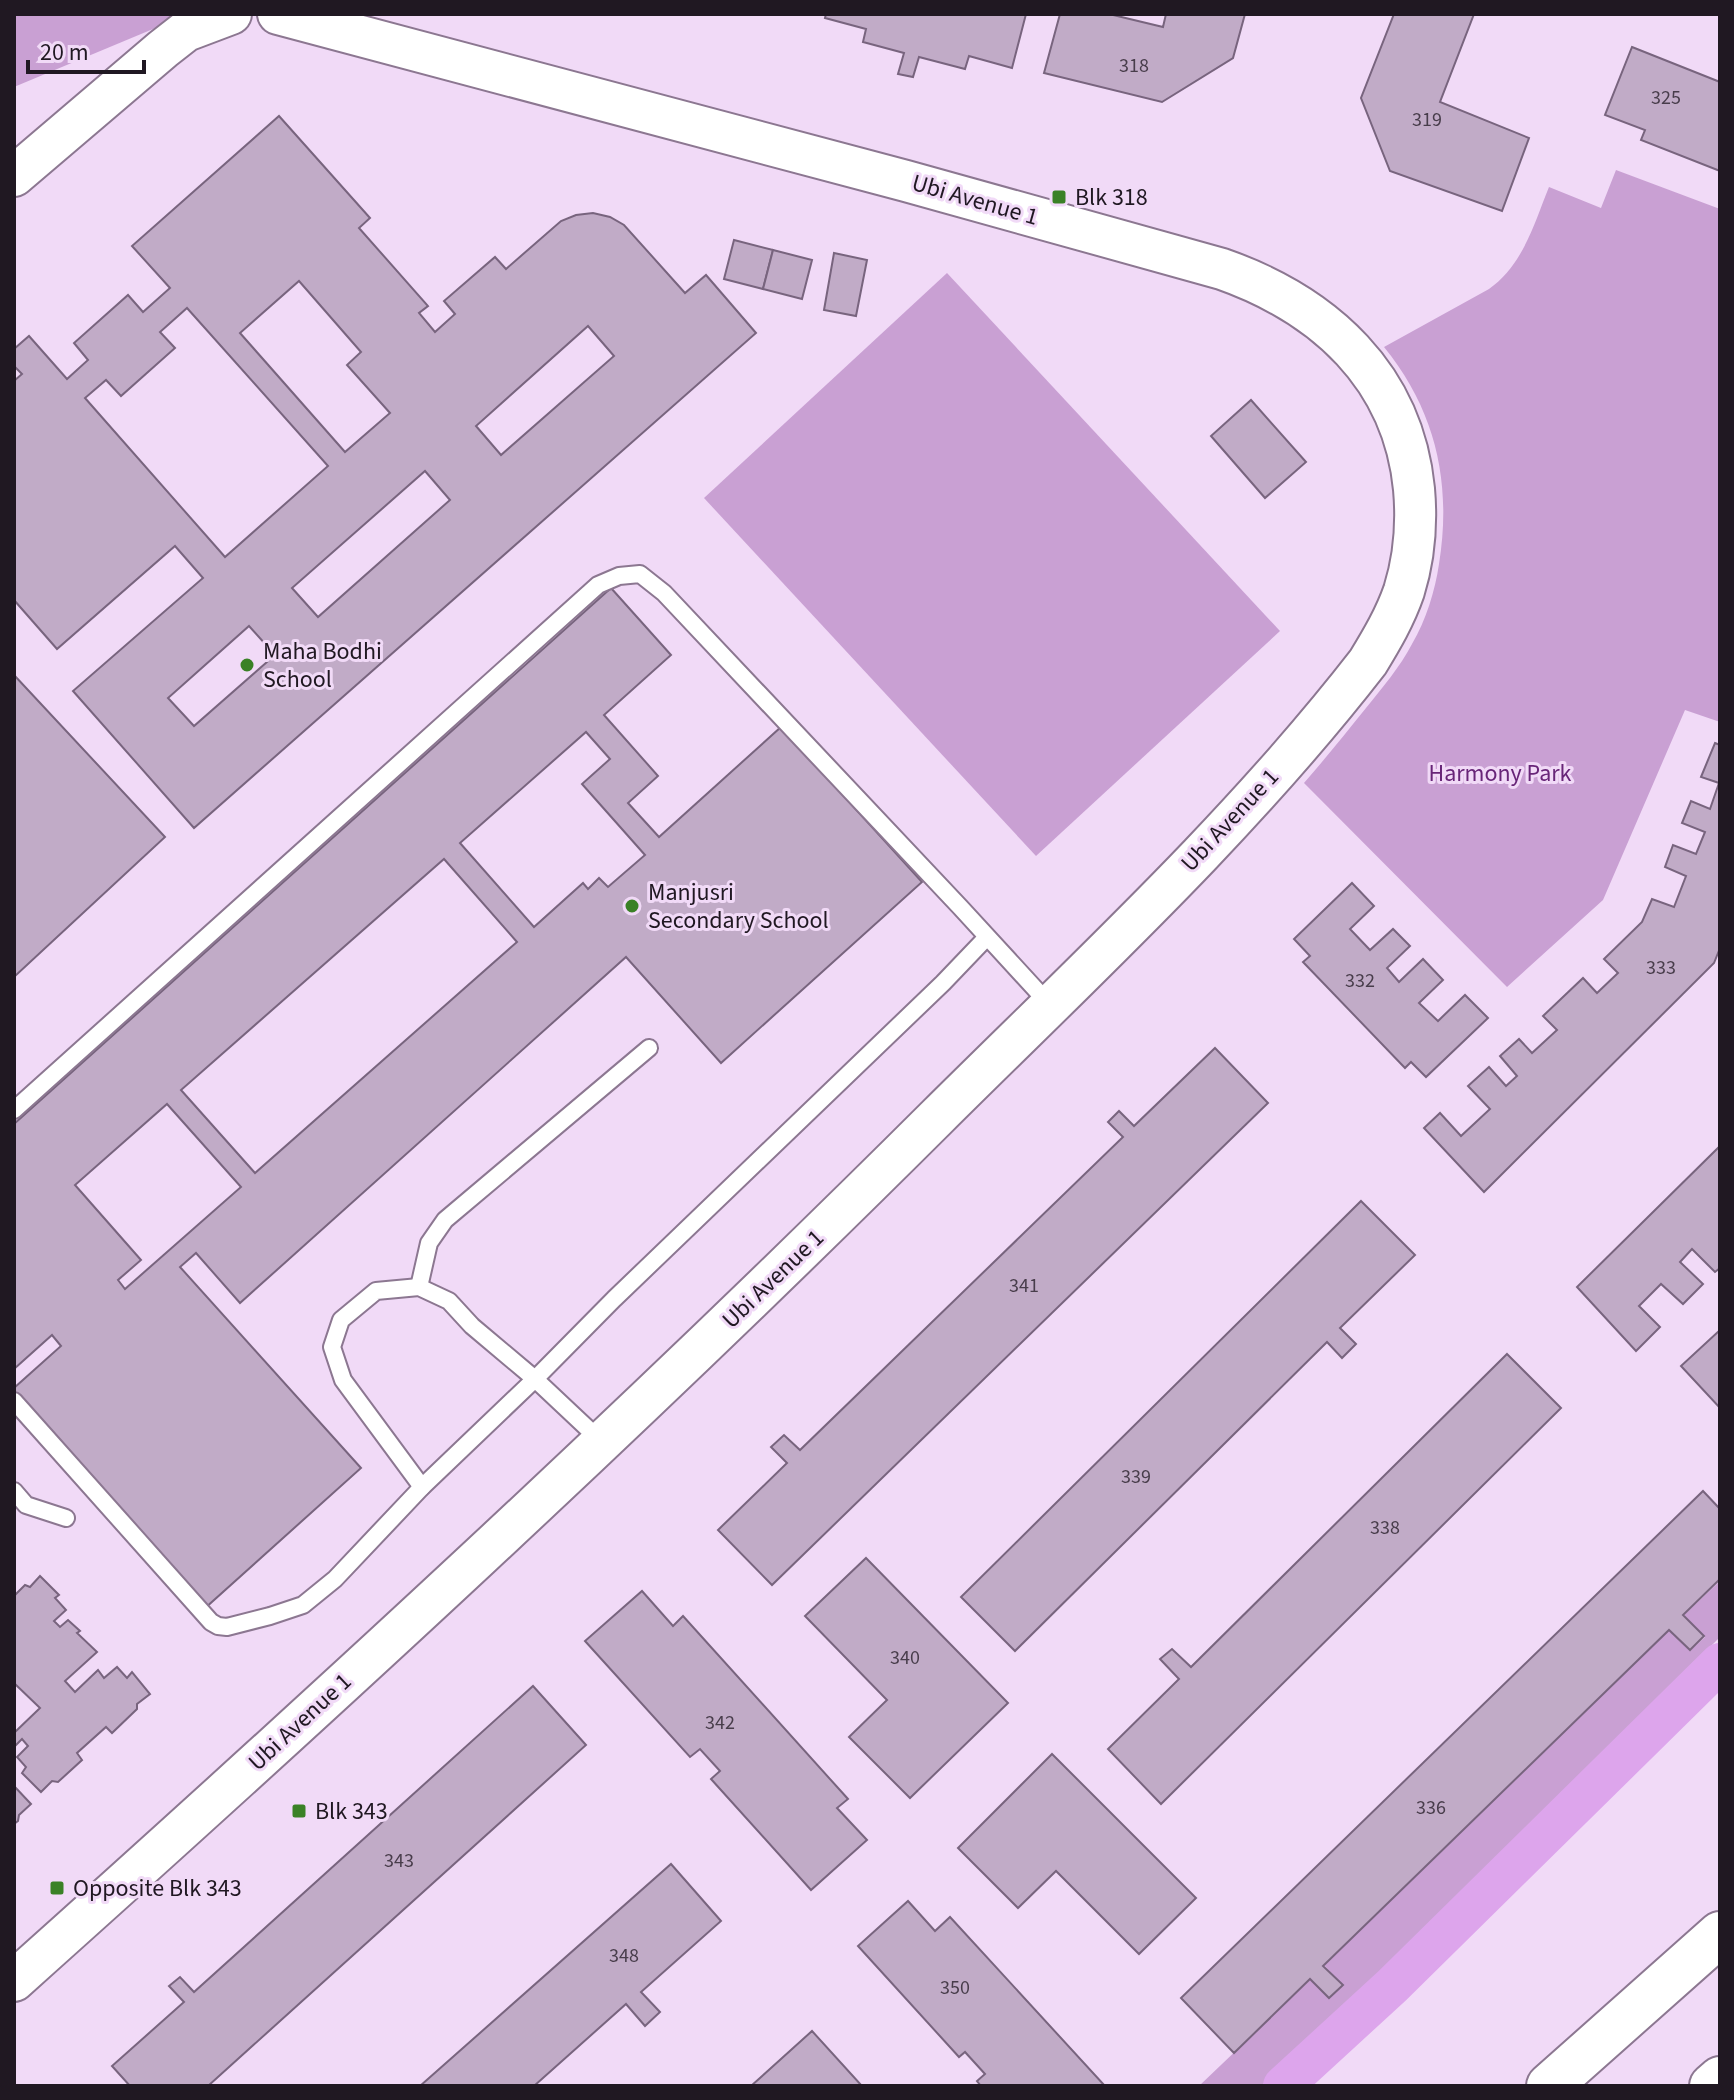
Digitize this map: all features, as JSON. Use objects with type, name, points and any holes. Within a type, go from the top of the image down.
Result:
[{"type":"highway","points":[[1549,2086],[1720,1934]]},
{"type":"highway","points":[[1712,2086],[1720,2079]]},
{"type":"street","points":[[14,176],[186,31],[231,14]]},
{"type":"street","name":"Ubi Avenue 1","points":[[14,1981],[235,1783],[603,1442],[796,1257],[1149,906],[1274,775],[1368,662],[1392,622],[1404,590],[1413,550],[1415,509],[1412,466],[1391,405],[1357,354],[1333,331],[1298,304],[1260,283],[1222,269],[906,181],[278,14]]},
{"type":"lane","points":[[14,1110],[598,585],[619,576],[640,574],[664,593],[1050,1005]]},
{"type":"lane","points":[[14,1401],[211,1622],[227,1627],[303,1605],[335,1579],[422,1487],[987,937]]},
{"type":"lane","points":[[419,1287],[429,1243],[445,1220],[649,1048]]},
{"type":"lane","points":[[422,1487],[343,1380],[332,1347],[341,1320],[376,1291],[419,1287],[449,1301],[472,1326],[603,1442]]},
{"type":"lane","points":[[14,1491],[26,1505],[66,1518]]},
{"type":"green space","points":[[16,14],[189,14],[14,87]]},
{"type":"green space","name":"Harmony Park","points":[[1616,170],[1720,209],[1720,722],[1685,710],[1603,900],[1507,987],[1304,783],[1402,661],[1426,615],[1437,574],[1443,534],[1443,505],[1436,449],[1416,397],[1384,347],[1489,289],[1501,279],[1526,243],[1549,187],[1601,208]]},
{"type":"green space","points":[[947,273],[1280,631],[1036,856],[704,498]]},
{"type":"green space","points":[[1720,1581],[1720,1637],[1411,1948],[1261,2086],[1199,2086],[1311,1979],[1330,1998],[1342,1985],[1324,1965],[1669,1630],[1690,1651],[1705,1637],[1684,1615]]},
{"type":"building","points":[[826,14],[1026,14],[1012,68],[969,56],[965,69],[919,57],[913,77],[898,74],[904,53],[863,42],[866,29],[825,18]]},
{"type":"building","points":[[1060,14],[1109,14],[1163,27],[1166,14],[1245,14],[1233,58],[1162,102],[1044,73]]},
{"type":"building","points":[[1394,14],[1474,14],[1440,102],[1529,138],[1502,211],[1390,171],[1361,98]]},
{"type":"building","points":[[1632,47],[1720,82],[1720,171],[1641,140],[1645,130],[1605,115]]},
{"type":"building","points":[[279,116],[370,218],[359,228],[428,306],[419,313],[435,332],[455,314],[444,301],[495,257],[506,269],[561,221],[593,213],[610,217],[624,225],[685,293],[706,275],[756,333],[194,828],[73,691],[203,578],[175,546],[57,649],[14,600],[14,381],[22,374],[14,366],[14,349],[29,336],[67,379],[88,360],[74,343],[128,295],[143,312],[170,288],[132,246]],"holes":[[[299,281],[361,352],[347,365],[390,413],[345,452],[240,333]],[[187,308],[328,466],[225,557],[85,398],[106,380],[121,396],[175,348],[160,332]],[[588,326],[614,356],[501,455],[476,426]],[[425,471],[450,500],[318,617],[292,588]],[[249,626],[275,655],[194,726],[168,698]]]},
{"type":"building","points":[[734,240],[773,250],[763,289],[724,279]]},
{"type":"building","points":[[773,250],[812,260],[802,299],[763,289]]},
{"type":"building","points":[[834,253],[867,260],[856,316],[824,310]]},
{"type":"building","points":[[1251,400],[1306,462],[1265,498],[1211,436]]},
{"type":"building","points":[[611,588],[671,655],[604,715],[658,776],[628,803],[659,837],[781,727],[922,882],[721,1063],[626,957],[240,1303],[196,1253],[180,1267],[361,1468],[204,1609],[14,1398],[14,1388],[61,1346],[52,1335],[14,1369],[14,1124]],"holes":[[[586,732],[610,759],[582,784],[645,855],[608,887],[599,878],[588,889],[583,883],[534,927],[460,843]],[[444,859],[517,942],[255,1173],[181,1090]],[[167,1104],[241,1187],[125,1289],[118,1280],[141,1260],[75,1185]]]},
{"type":"building","points":[[14,675],[165,837],[14,977]]},
{"type":"building","points":[[1715,743],[1720,745],[1720,948],[1714,963],[1484,1192],[1424,1128],[1440,1113],[1461,1136],[1490,1109],[1468,1086],[1489,1067],[1506,1086],[1517,1076],[1500,1056],[1519,1039],[1532,1053],[1557,1030],[1543,1016],[1583,978],[1597,993],[1618,973],[1604,959],[1642,922],[1652,899],[1674,907],[1686,876],[1665,867],[1673,845],[1696,854],[1705,832],[1682,823],[1691,801],[1710,809],[1719,783],[1701,777]]},
{"type":"building","points":[[1352,883],[1374,906],[1350,929],[1370,950],[1393,929],[1410,946],[1387,968],[1399,982],[1423,959],[1443,980],[1419,1003],[1438,1021],[1465,995],[1488,1018],[1426,1077],[1411,1062],[1405,1068],[1303,962],[1310,956],[1294,939]]},
{"type":"building","points":[[1215,1048],[1268,1103],[772,1585],[718,1530],[787,1463],[771,1447],[784,1435],[800,1450],[1123,1137],[1108,1122],[1119,1111],[1134,1126]]},
{"type":"building","points":[[1720,1146],[1720,1268],[1715,1272],[1692,1249],[1680,1262],[1703,1284],[1683,1304],[1661,1284],[1639,1306],[1660,1327],[1636,1351],[1577,1287]]},
{"type":"building","points":[[1361,1201],[1415,1255],[1340,1328],[1356,1344],[1342,1358],[1327,1342],[1015,1651],[961,1597]]},
{"type":"building","points":[[1720,1330],[1720,1408],[1681,1366]]},
{"type":"building","points":[[1507,1354],[1561,1408],[1161,1804],[1108,1749],[1179,1679],[1160,1659],[1172,1649],[1191,1667]]},
{"type":"building","points":[[1703,1491],[1720,1509],[1720,1579],[1683,1615],[1704,1636],[1690,1650],[1669,1630],[1323,1966],[1343,1985],[1329,1998],[1310,1979],[1234,2053],[1181,1998]]},
{"type":"building","points":[[866,1558],[1008,1703],[910,1798],[849,1737],[887,1700],[805,1616]]},
{"type":"building","points":[[40,1576],[59,1595],[55,1598],[66,1610],[54,1621],[60,1627],[68,1620],[97,1652],[65,1681],[75,1692],[98,1670],[104,1678],[117,1667],[127,1678],[132,1672],[150,1694],[112,1733],[106,1727],[77,1753],[82,1760],[58,1782],[52,1781],[41,1792],[22,1773],[26,1767],[17,1757],[28,1746],[22,1739],[14,1747],[14,1733],[40,1708],[14,1683],[14,1596],[25,1585],[30,1587]]},
{"type":"building","points":[[642,1591],[673,1626],[683,1616],[848,1799],[837,1808],[867,1840],[811,1890],[711,1779],[720,1771],[700,1749],[690,1757],[585,1641]]},
{"type":"building","points":[[533,1686],[586,1745],[208,2086],[130,2086],[112,2066],[184,2002],[169,1986],[180,1977],[194,1992]]},
{"type":"building","points":[[1052,1754],[1196,1898],[1139,1954],[1056,1871],[1018,1908],[958,1848]]},
{"type":"building","points":[[14,1786],[31,1804],[14,1824]]},
{"type":"building","points":[[671,1864],[721,1921],[641,1992],[660,2012],[645,2026],[626,2004],[534,2086],[420,2086]]},
{"type":"building","points":[[908,1901],[935,1931],[950,1917],[1105,2086],[981,2086],[977,2081],[985,2074],[965,2052],[959,2057],[858,1946]]},
{"type":"building","points":[[812,2031],[862,2086],[751,2086]]},
{"type":"waterway","points":[[1283,2086],[1392,1986],[1720,1663]]},
{"type":"place","name":"Blk 318","points":[[1059,197]]},
{"type":"place","name":"Maha Bodhi School","points":[[247,665]]},
{"type":"place","name":"Manjusri Secondary School","points":[[632,906]]},
{"type":"place","name":"Blk 343","points":[[299,1811]]},
{"type":"place","name":"Opposite Blk 343","points":[[57,1888]]}]
